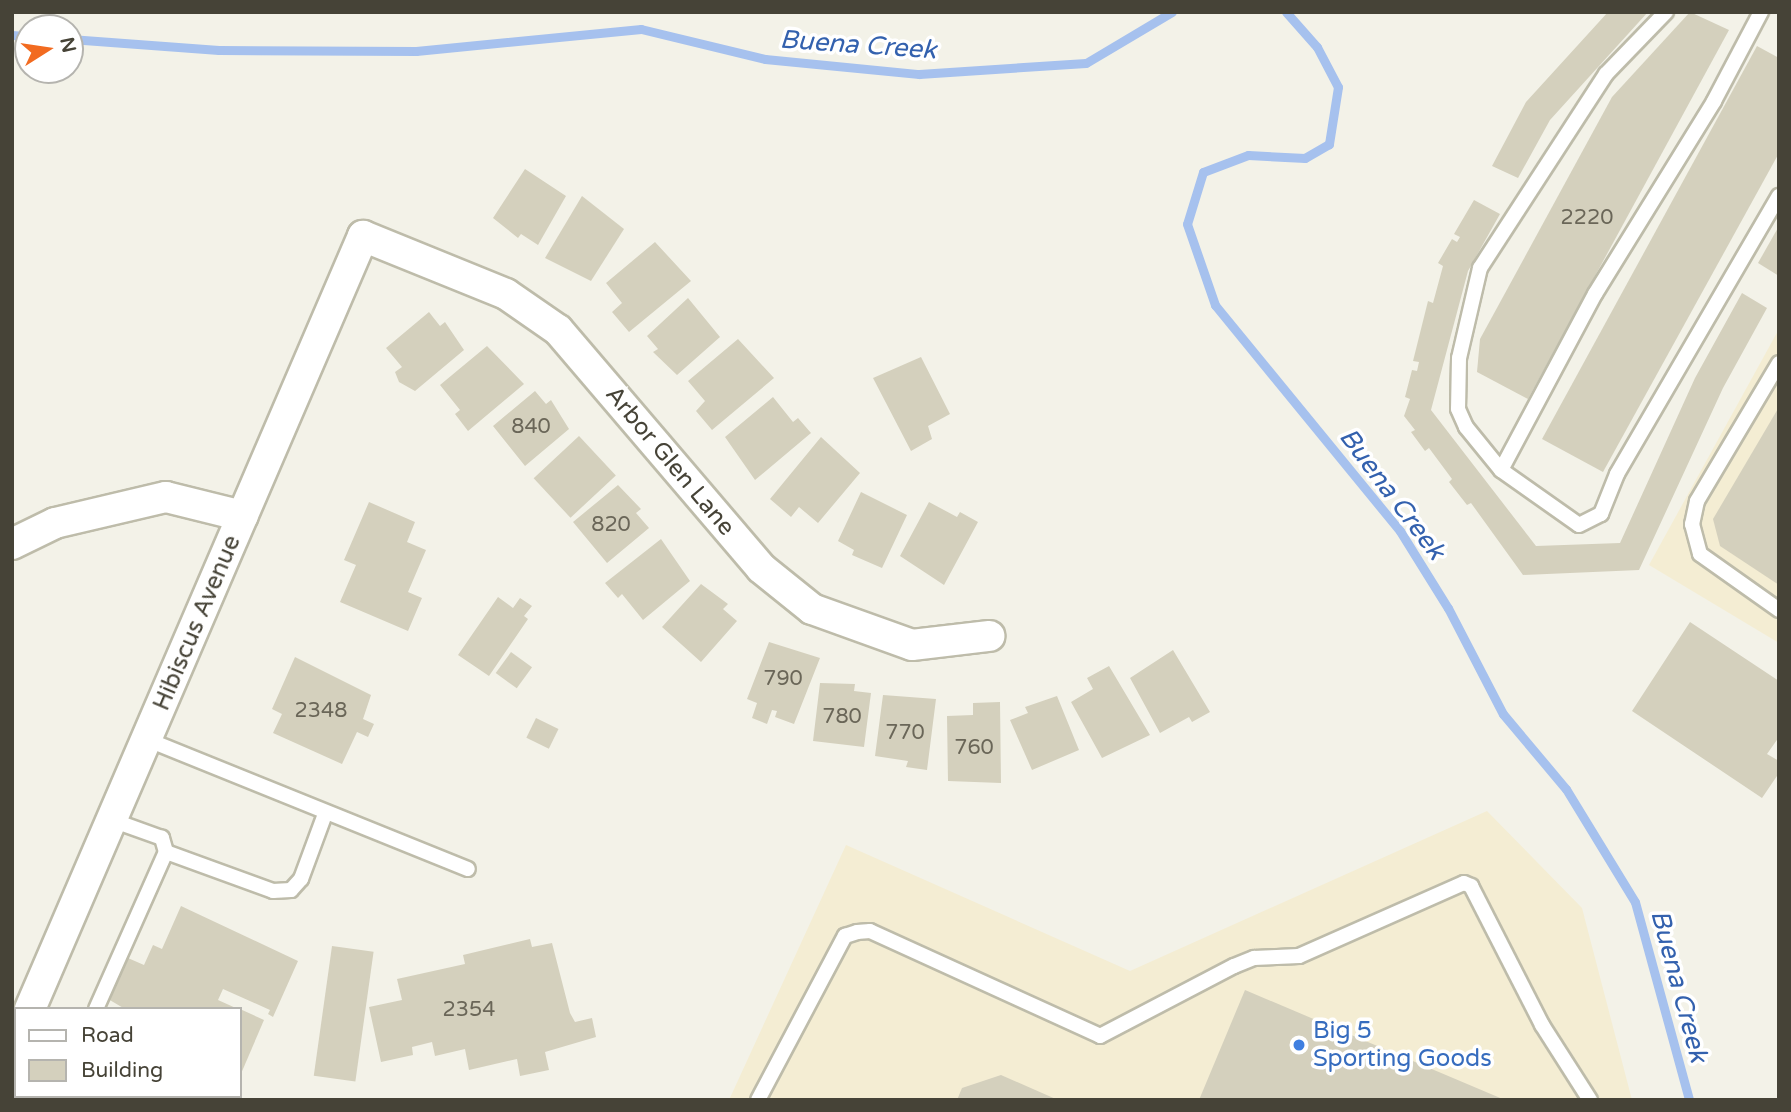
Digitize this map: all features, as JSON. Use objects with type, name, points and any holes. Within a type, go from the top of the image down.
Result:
[{"type":"street","name":"Hibiscus Avenue","points":[[31,1007],[363,236]]},
{"type":"street","name":"Arbor Glen Lane","points":[[363,236],[506,294],[558,330],[761,568],[812,608],[912,645],[989,636]]},
{"type":"street","points":[[12,544],[55,523],[166,497],[243,516]]},
{"type":"lane","points":[[1666,12],[1606,74],[1480,268],[1459,358],[1458,409],[1466,427],[1501,470],[1579,525],[1601,514],[1617,474],[1779,196]]},
{"type":"lane","points":[[1501,470],[1595,294],[1714,101],[1761,12]]},
{"type":"lane","points":[[1779,363],[1697,501],[1692,524],[1700,554],[1779,610]]},
{"type":"lane","points":[[146,739],[325,814],[468,869]]},
{"type":"lane","points":[[166,852],[273,891],[291,890],[301,879],[325,814]]},
{"type":"lane","points":[[97,1007],[166,852],[162,838],[112,820]]},
{"type":"lane","points":[[758,1100],[845,936],[857,932],[870,931],[1100,1036],[1234,966],[1254,958],[1299,956],[1464,883],[1471,886],[1542,1025],[1590,1100]]},
{"type":"shaded area","points":[[1779,329],[1779,643],[1649,565]]},
{"type":"shaded area","points":[[1487,811],[1582,908],[1632,1100],[729,1100],[846,845],[1130,971]]},
{"type":"building","points":[[1608,12],[1648,12],[1550,120],[1518,178],[1492,166],[1526,102]]},
{"type":"building","points":[[1690,12],[1729,30],[1528,399],[1477,372],[1480,339],[1612,97]]},
{"type":"building","points":[[1757,46],[1779,58],[1779,153],[1603,472],[1542,439]]},
{"type":"building","points":[[525,169],[566,196],[538,245],[521,234],[518,238],[493,218]]},
{"type":"building","points":[[582,196],[624,229],[591,281],[545,258]]},
{"type":"building","points":[[1474,200],[1500,214],[1468,271],[1431,410],[1536,546],[1620,543],[1695,378],[1742,293],[1767,308],[1723,388],[1639,570],[1523,575],[1471,503],[1467,505],[1449,482],[1452,479],[1429,448],[1425,451],[1411,432],[1415,430],[1404,416],[1410,399],[1405,397],[1412,370],[1417,371],[1419,362],[1413,361],[1428,301],[1433,303],[1443,266],[1438,263],[1452,239],[1457,242],[1460,237],[1454,234]]},
{"type":"building","points":[[1779,226],[1779,276],[1758,263]]},
{"type":"building","points":[[655,242],[691,281],[629,332],[612,312],[622,303],[606,283]]},
{"type":"building","points":[[688,298],[720,337],[677,375],[653,352],[658,349],[647,336]]},
{"type":"building","points":[[429,312],[440,326],[445,322],[464,350],[415,391],[399,382],[395,372],[402,367],[386,348]]},
{"type":"building","points":[[738,339],[774,378],[712,430],[696,411],[705,401],[688,381]]},
{"type":"building","points":[[487,346],[524,384],[468,431],[455,414],[460,410],[440,385]]},
{"type":"building","points":[[921,357],[950,414],[928,426],[932,439],[911,451],[873,378]]},
{"type":"building","points":[[535,391],[546,404],[551,400],[569,429],[525,466],[493,426]]},
{"type":"building","points":[[773,397],[793,422],[798,418],[811,433],[755,480],[725,437]]},
{"type":"building","points":[[1779,407],[1779,585],[1720,546],[1713,519]]},
{"type":"building","points":[[579,436],[616,475],[570,518],[534,478]]},
{"type":"building","points":[[821,437],[860,473],[818,523],[799,507],[791,517],[770,499]]},
{"type":"building","points":[[618,485],[641,509],[636,513],[649,528],[607,563],[573,522]]},
{"type":"building","points":[[861,492],[907,515],[882,568],[852,555],[854,550],[838,541]]},
{"type":"building","points":[[369,502],[415,522],[407,542],[426,550],[408,592],[422,598],[408,631],[340,602],[356,565],[344,560]]},
{"type":"building","points":[[929,502],[957,517],[960,512],[978,522],[944,585],[900,556]]},
{"type":"building","points":[[661,539],[690,581],[643,620],[622,594],[618,598],[605,583]]},
{"type":"building","points":[[701,584],[728,604],[723,609],[737,621],[701,662],[662,627]]},
{"type":"building","points":[[498,597],[513,608],[520,598],[532,606],[524,616],[528,619],[489,676],[458,655]]},
{"type":"building","points":[[1690,622],[1779,681],[1779,737],[1767,754],[1779,761],[1779,773],[1762,798],[1632,711]]},
{"type":"building","points":[[769,642],[820,658],[794,724],[775,717],[777,711],[772,710],[767,724],[752,718],[757,703],[747,699]]},
{"type":"building","points":[[1173,650],[1210,712],[1192,722],[1189,717],[1160,733],[1130,678]]},
{"type":"building","points":[[511,652],[532,667],[517,688],[496,673]]},
{"type":"building","points":[[295,657],[371,695],[363,719],[374,724],[368,737],[357,732],[342,764],[273,733],[282,714],[272,709]]},
{"type":"building","points":[[1109,666],[1150,735],[1102,758],[1071,702],[1093,689],[1087,678]]},
{"type":"building","points":[[820,683],[855,684],[854,691],[871,693],[864,747],[813,741]]},
{"type":"building","points":[[883,695],[936,699],[927,770],[906,767],[908,761],[875,756]]},
{"type":"building","points":[[1057,696],[1079,750],[1032,770],[1010,720],[1028,713],[1025,707]]},
{"type":"building","points":[[1000,702],[1001,783],[948,781],[947,716],[973,715],[973,703]]},
{"type":"building","points":[[536,718],[558,729],[549,749],[526,738]]},
{"type":"building","points":[[181,906],[298,961],[273,1017],[268,1014],[270,1010],[223,989],[218,1000],[234,1007],[122,1007],[103,996],[121,955],[144,965],[153,945],[162,949]]},
{"type":"building","points":[[530,939],[532,947],[552,943],[570,1013],[575,1022],[592,1018],[596,1037],[545,1052],[549,1070],[520,1076],[517,1059],[469,1070],[465,1049],[435,1056],[432,1042],[412,1047],[413,1055],[381,1062],[369,1007],[402,1000],[397,979],[465,964],[463,955]]},
{"type":"building","points":[[332,946],[374,952],[355,1082],[314,1076]]},
{"type":"building","name":"Big 5 Sporting Goods","points":[[1245,990],[1505,1100],[1199,1100]]},
{"type":"building","points":[[242,1010],[264,1020],[242,1071]]},
{"type":"building","points":[[1001,1075],[1058,1100],[957,1100],[962,1088]]},
{"type":"building","points":[[88,1098],[180,1098],[180,1100]]},
{"type":"waterway","name":"Buena Creek","points":[[84,40],[219,50],[416,51],[641,29],[765,59],[919,74],[1086,63],[1172,12]]},
{"type":"waterway","name":"Buena Creek","points":[[1286,12],[1317,47],[1338,87],[1329,144],[1305,158],[1248,155],[1203,172],[1187,224],[1215,305],[1400,531],[1448,608],[1503,714],[1566,789],[1635,902],[1689,1100]]},
{"type":"place","name":"Big 5 Sporting Goods","points":[[1299,1045]]}]
